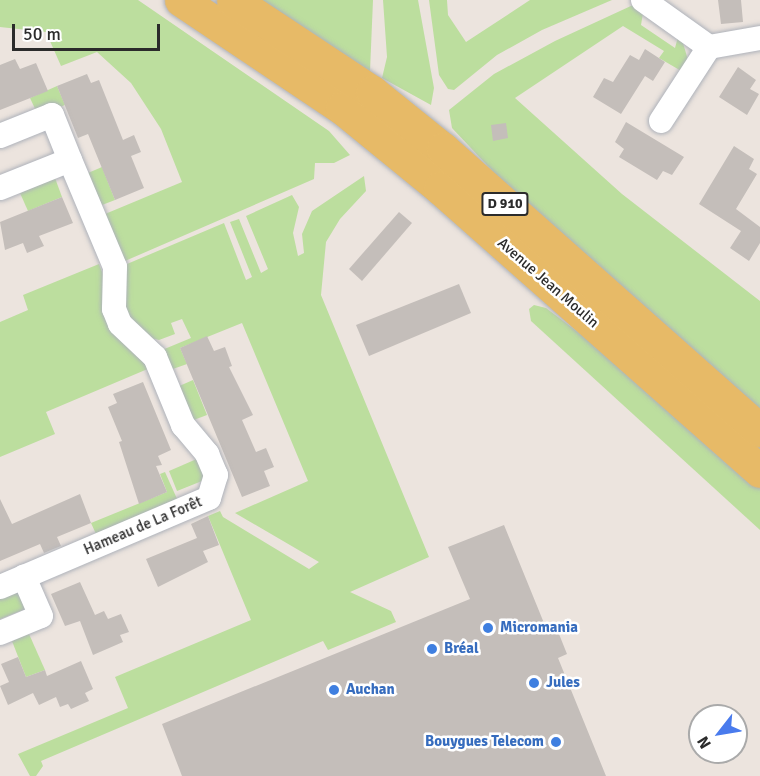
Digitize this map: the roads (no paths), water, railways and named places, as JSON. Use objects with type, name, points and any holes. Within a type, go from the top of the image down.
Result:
[{"type":"main road","name":"Avenue Jean Moulin","points":[[181,0],[351,116],[440,188],[760,471]]},
{"type":"main road","name":"Avenue Jean Moulin","points":[[233,0],[372,92],[443,149],[760,430]]},
{"type":"street","points":[[644,0],[709,47],[760,38]]},
{"type":"street","points":[[661,121],[709,47]]},
{"type":"street","name":"Hameau de La Forêt","points":[[0,136],[52,115],[115,267],[114,309],[120,324],[155,357],[183,425],[207,454],[215,482],[210,498],[0,587]]},
{"type":"street","points":[[1,186],[70,160]]},
{"type":"street","points":[[0,633],[41,616],[24,577]]},
{"type":"place","name":"Micromania","points":[[488,628]]},
{"type":"place","name":"Bréal","points":[[432,649]]},
{"type":"place","name":"Jules","points":[[534,683]]},
{"type":"place","name":"Auchan","points":[[334,690]]},
{"type":"place","name":"Bouygues Telecom","points":[[556,742]]}]
